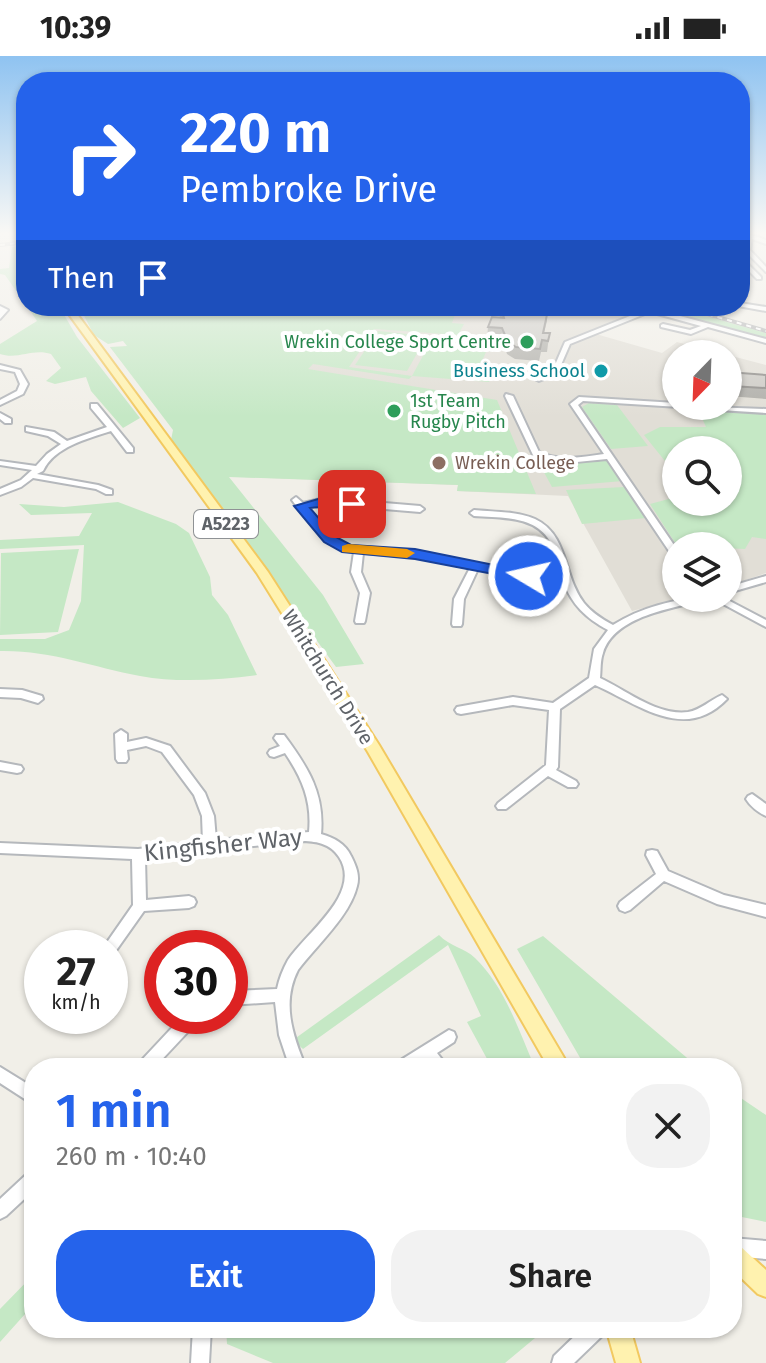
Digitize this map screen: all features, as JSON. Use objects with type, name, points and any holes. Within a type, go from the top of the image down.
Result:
[{"type":"main road","name":"Whitchurch Drive","points":[[74,316],[262,572],[374,749],[554,1058]]},
{"type":"main road","points":[[742,1263],[766,1286]]},
{"type":"main road","points":[[621,1338],[628,1363]]},
{"type":"street","points":[[0,308],[5,310],[0,317]]},
{"type":"street","points":[[539,379],[555,373],[567,343],[633,316]]},
{"type":"street","points":[[672,316],[766,341]]},
{"type":"street","points":[[663,326],[696,334],[709,325]]},
{"type":"street","points":[[0,367],[18,371],[30,367]]},
{"type":"street","points":[[18,371],[24,384],[20,392]]},
{"type":"street","points":[[0,403],[20,392],[30,393]]},
{"type":"street","points":[[509,396],[536,453],[556,460],[609,456]]},
{"type":"street","points":[[662,404],[576,400],[576,407],[662,534]]},
{"type":"street","points":[[94,406],[130,450]]},
{"type":"street","points":[[742,409],[766,411]]},
{"type":"street","points":[[0,492],[37,473],[49,456],[67,444],[113,428]]},
{"type":"street","points":[[29,429],[51,434],[67,444]]},
{"type":"street","points":[[0,463],[109,489]]},
{"type":"street","points":[[420,509],[325,501],[298,503],[329,539],[359,552],[415,554],[475,567],[565,578]]},
{"type":"street","points":[[474,513],[522,518],[544,528],[564,563],[565,578],[583,609],[614,630]]},
{"type":"street","points":[[359,552],[356,572],[365,593],[360,621]]},
{"type":"street","points":[[457,624],[459,599],[475,567]]},
{"type":"street","points":[[742,586],[766,579]]},
{"type":"street","points":[[461,710],[513,701],[555,707],[594,680],[599,651],[614,630],[629,619],[662,610]]},
{"type":"street","points":[[742,611],[766,624]]},
{"type":"street","points":[[594,680],[614,687],[642,706],[664,714],[698,712],[722,699]]},
{"type":"street","points":[[22,694],[32,683]]},
{"type":"street","points":[[0,693],[22,694],[38,699]]},
{"type":"street","points":[[502,806],[548,771],[555,759],[552,725],[555,707]]},
{"type":"street","points":[[121,747],[146,742],[166,749],[199,793],[208,816],[210,845]]},
{"type":"street","points":[[274,753],[284,743],[304,767],[316,800],[315,836]]},
{"type":"street","points":[[0,766],[17,769]]},
{"type":"street","points":[[548,771],[572,784]]},
{"type":"street","points":[[752,799],[766,811]]},
{"type":"street","name":"Kingfisher Way","points":[[0,848],[138,854],[315,836],[334,844],[347,858],[350,880],[337,915],[299,955],[282,995],[283,1033],[294,1058]]},
{"type":"street","points":[[123,930],[140,906],[138,854]]},
{"type":"street","points":[[652,855],[663,875],[722,900],[766,911]]},
{"type":"street","points":[[625,906],[663,875]]},
{"type":"street","points":[[140,906],[189,902]]},
{"type":"street","points":[[248,997],[282,995]]},
{"type":"street","points":[[153,1058],[176,1034]]},
{"type":"street","points":[[417,1058],[449,1037]]},
{"type":"street","points":[[427,1052],[432,1058]]},
{"type":"street","points":[[0,1074],[24,1090]]},
{"type":"street","points":[[0,1210],[24,1188]]},
{"type":"street","points":[[742,1248],[766,1250]]},
{"type":"street","points":[[200,1363],[201,1338]]},
{"type":"street","points":[[561,1363],[586,1338]]},
{"type":"shaded area","name":"Wrekin College","points":[[313,316],[625,316],[589,332],[662,353],[662,420],[742,420],[742,359],[766,365],[766,573],[742,581],[742,532],[662,532],[662,603],[632,611],[568,496],[457,491],[458,485],[214,476],[110,347],[128,347]]},
{"type":"green space","points":[[34,316],[65,316],[77,337],[140,418],[123,428],[91,391],[86,377],[55,384],[46,381],[61,368],[51,354],[0,354],[0,344],[37,321]]},
{"type":"green space","points":[[84,316],[454,316],[452,323],[464,324],[458,335],[375,329],[349,367],[412,376],[409,379],[313,364],[308,369],[497,400],[536,494],[457,491],[458,485],[229,477],[323,595],[364,664],[336,667],[171,440],[173,430],[110,347],[127,346],[123,341],[108,344],[94,335]]},
{"type":"green space","points":[[679,316],[706,316],[766,333],[766,339]]},
{"type":"green space","points":[[378,331],[427,336],[407,371],[355,365]]},
{"type":"green space","points":[[433,337],[490,343],[478,370],[493,373],[489,382],[412,376]]},
{"type":"green space","points":[[589,403],[617,405],[648,446],[611,449],[582,407]]},
{"type":"green space","points":[[742,410],[766,412],[766,539],[752,537],[745,549],[742,549],[742,532],[668,532],[650,504],[662,501],[662,516],[742,516],[742,436],[662,436],[662,457],[644,435],[660,427],[706,427],[703,420],[742,420]]},
{"type":"green space","points":[[545,460],[609,461],[623,481],[552,487],[540,465]]},
{"type":"green space","points":[[624,487],[646,518],[582,524],[566,490]]},
{"type":"green space","points":[[118,502],[176,524],[189,533],[210,577],[212,595],[228,615],[257,675],[169,680],[54,656],[0,651],[0,639],[45,639],[69,630],[81,601],[84,545],[0,549],[0,540],[79,536],[92,513],[31,515],[19,504],[64,507]]},
{"type":"green space","points":[[79,549],[58,632],[0,635],[1,553]]},
{"type":"green space","points":[[439,935],[471,955],[495,982],[531,1058],[487,1058],[467,1022],[481,1016],[448,945],[303,1049],[293,1040]]},
{"type":"green space","points":[[543,936],[687,1058],[580,1058],[517,949]]},
{"type":"green space","points":[[742,1099],[766,1115],[766,1222],[742,1217]]},
{"type":"green space","points":[[24,1284],[24,1315],[0,1342],[0,1309]]},
{"type":"green space","points":[[227,1338],[535,1338],[505,1363],[273,1363],[227,1344]]},
{"type":"building","points":[[547,316],[543,333],[550,333],[548,341],[542,340],[540,349],[516,347],[508,342],[502,328],[488,327],[492,317]]},
{"type":"building","points":[[742,373],[766,375],[766,388],[742,387]]},
{"type":"railway","points":[[714,316],[766,331]]},
{"type":"slow traffic","points":[[348,549],[371,553],[407,553]]},
{"type":"place","name":"Wrekin College Sport Centre","points":[[527,342]]},
{"type":"place","name":"Business School","points":[[601,371]]},
{"type":"place","name":"1st Team Rugby Pitch","points":[[394,411]]},
{"type":"place","name":"Wrekin College","points":[[439,463]]},
{"type":"route","points":[[352,504],[325,501],[301,506],[329,539],[348,549],[429,556],[529,576]]}]
